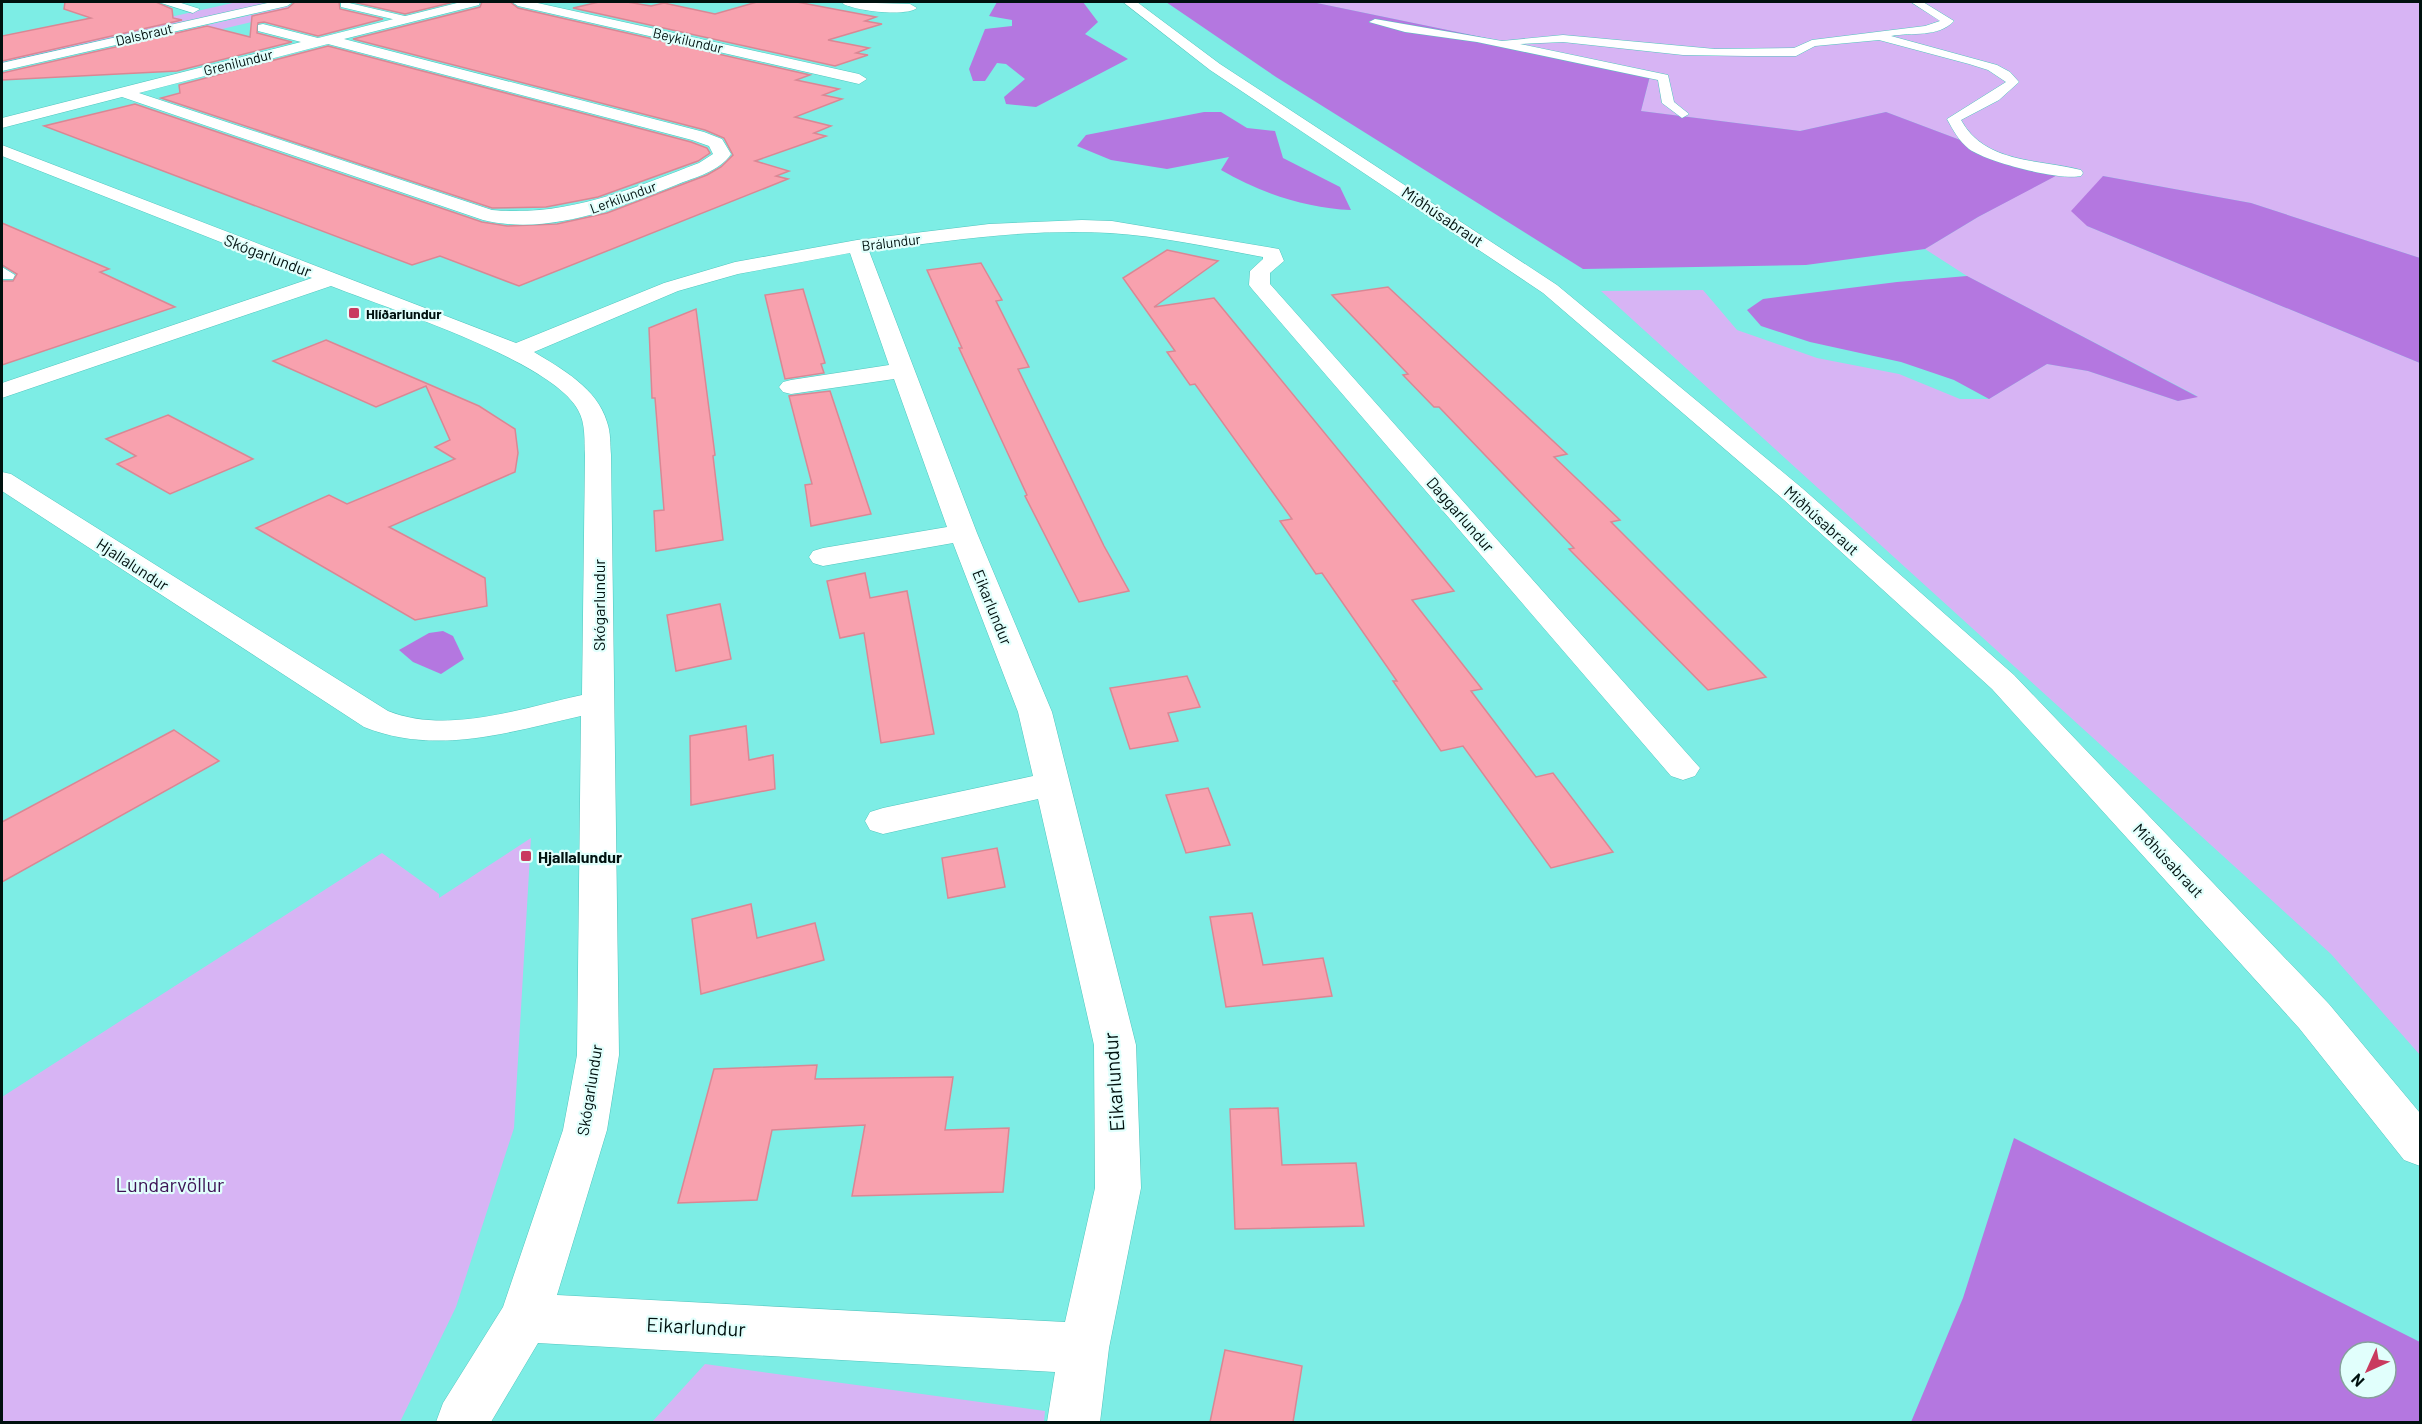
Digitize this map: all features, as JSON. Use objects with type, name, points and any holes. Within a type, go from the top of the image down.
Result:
[{"type":"street","points":[[164,2],[193,9]]},
{"type":"street","name":"Dalsbraut","points":[[2,67],[287,2]]},
{"type":"street","name":"Grenilundur","points":[[2,123],[474,2]]},
{"type":"street","name":"Beykilundur","points":[[518,2],[859,79]]},
{"type":"street","points":[[847,2],[883,8],[910,8]]},
{"type":"street","name":"Miðhúsabraut","points":[[1129,2],[1215,67],[1395,184],[1550,289],[1793,494],[2003,682],[2314,1016],[2421,1146]]},
{"type":"street","points":[[263,28],[322,41]]},
{"type":"street","name":"Lerkilundur","points":[[122,92],[490,216],[514,220],[554,218],[590,209],[705,167],[718,160],[722,154],[716,143],[698,136],[322,41]]},
{"type":"street","points":[[213,56],[236,63]]},
{"type":"street","points":[[59,92],[87,101]]},
{"type":"street","name":"Skógarlundur","points":[[10,159],[516,351],[556,374],[577,393],[595,419],[598,455],[598,1055],[585,1130],[524,1319],[462,1422]]},
{"type":"street","name":"Brálundur","points":[[516,351],[670,287],[735,268],[857,246],[989,230],[1112,227],[1259,248],[1272,254],[1274,261]]},
{"type":"street","name":"Eikarlundur","points":[[857,246],[963,533],[1035,712],[1115,1045],[1118,1188],[1084,1348],[1073,1422]]},
{"type":"street","name":"Daggarlundur","points":[[1274,261],[1260,271],[1259,285],[1683,768]]},
{"type":"street","points":[[2,391],[330,279]]},
{"type":"street","points":[[791,387],[904,370]]},
{"type":"street","name":"Hjallalundur","points":[[2,480],[376,720],[402,728],[438,730],[472,728],[598,702]]},
{"type":"street","points":[[823,557],[963,533]]},
{"type":"street","points":[[883,821],[1053,784]]},
{"type":"street","name":"Eikarlundur","points":[[524,1319],[581,1319],[1084,1348]]},
{"type":"lane","points":[[1498,45],[1531,39],[1578,38],[1667,50],[1796,52],[1812,43],[1881,36],[1894,30],[1940,27],[1948,21],[1916,2]]},
{"type":"lane","points":[[345,5],[405,19]]},
{"type":"lane","points":[[1375,22],[1664,78],[1664,93],[1668,102],[1682,114]]},
{"type":"lane","points":[[1881,36],[1930,48],[2011,78],[2013,82],[2009,87],[1954,119],[1957,127],[1978,148],[1997,157],[2076,173]]},
{"type":"green space","points":[[237,2],[277,2],[2,65],[2,55]]},
{"type":"green space","points":[[306,2],[337,2],[2,81],[2,73]]},
{"type":"green space","points":[[1312,2],[2420,2],[2420,258],[2251,203],[2103,176],[2087,226],[2420,363],[2420,1055],[2331,954],[1601,291],[1703,290],[1737,330],[1817,358],[1899,374],[1960,399],[1989,399],[2047,364],[2088,371],[2178,401],[2197,396],[1967,276],[1925,249],[1978,217],[2066,170],[2016,161],[1886,112],[1800,131],[1641,111],[1651,72]]},
{"type":"green space","name":"Lundarvöllur","points":[[531,838],[514,1128],[456,1307],[400,1422],[2,1422],[2,1097],[382,853],[439,894],[439,898]]},
{"type":"green space","points":[[705,1364],[1045,1411],[1044,1422],[652,1422]]},
{"type":"shaded area","points":[[997,2],[1083,2],[1098,22],[1085,34],[1128,59],[1036,107],[1006,104],[1004,97],[1025,79],[1006,64],[997,63],[985,81],[973,81],[969,69],[985,29],[1012,26],[1012,20],[989,16]]},
{"type":"shaded area","points":[[1166,2],[1312,2],[1651,72],[1641,111],[1800,131],[1886,112],[2016,161],[2067,170],[1978,217],[1925,249],[1806,265],[1583,269],[1276,77]]},
{"type":"shaded area","points":[[1204,112],[1221,112],[1247,128],[1275,131],[1283,158],[1340,187],[1351,210],[1300,203],[1251,186],[1221,170],[1229,157],[1167,169],[1111,160],[1077,146],[1086,135]]},
{"type":"shaded area","points":[[2103,176],[2251,203],[2420,258],[2420,363],[2087,226],[2071,211]]},
{"type":"shaded area","points":[[1967,276],[2198,397],[2178,401],[2088,371],[2047,364],[1989,399],[1954,380],[1901,362],[1810,342],[1761,326],[1747,310],[1763,299],[1897,282]]},
{"type":"shaded area","points":[[443,631],[453,636],[464,659],[441,674],[413,662],[399,650],[429,633]]},
{"type":"shaded area","points":[[2014,1138],[2420,1342],[2420,1422],[1911,1422],[1963,1298]]},
{"type":"building","points":[[65,2],[156,2],[172,9],[173,18],[182,20],[2,61],[2,36],[91,18],[64,9]]},
{"type":"building","points":[[295,2],[339,2],[340,9],[383,19],[318,36],[264,22],[258,23],[257,33],[292,42],[177,71],[2,80],[2,73],[207,26],[250,37],[252,16],[288,8]]},
{"type":"building","points":[[353,2],[454,2],[405,14]]},
{"type":"building","points":[[482,2],[510,2],[518,8],[810,75],[796,80],[839,89],[823,95],[842,99],[795,117],[831,126],[814,133],[826,136],[755,161],[789,171],[776,176],[788,179],[519,286],[440,256],[412,265],[44,126],[135,104],[482,222],[507,226],[557,224],[607,213],[707,175],[721,167],[733,155],[724,138],[705,130],[353,39],[480,7]]},
{"type":"building","points":[[599,2],[627,2],[651,6],[664,3],[715,14],[757,2],[797,2],[876,17],[865,21],[882,24],[828,40],[869,48],[856,53],[868,55],[835,66],[573,8]]},
{"type":"building","points":[[328,46],[691,142],[707,148],[710,153],[698,161],[598,197],[546,207],[492,208],[161,98],[180,93],[179,85]]},
{"type":"building","points":[[2,223],[109,269],[100,272],[175,307],[2,365],[2,281],[13,281],[17,274],[2,265]]},
{"type":"building","points":[[1167,250],[1218,261],[1154,307],[1214,298],[1454,591],[1412,600],[1482,689],[1471,691],[1536,777],[1553,773],[1613,852],[1551,868],[1463,746],[1441,751],[1393,681],[1397,681],[1322,573],[1316,574],[1280,521],[1292,519],[1195,384],[1190,385],[1167,352],[1175,351],[1123,278]]},
{"type":"building","points":[[981,263],[1002,300],[996,301],[1029,367],[1018,369],[1104,546],[1129,591],[1079,602],[1025,496],[1027,495],[959,348],[962,348],[927,270]]},
{"type":"building","points":[[1388,287],[1567,454],[1554,457],[1620,520],[1611,522],[1766,677],[1708,690],[1569,549],[1574,548],[1439,407],[1434,407],[1403,375],[1408,374],[1332,295]]},
{"type":"building","points":[[803,289],[825,363],[821,364],[824,373],[785,379],[765,295]]},
{"type":"building","points":[[696,309],[715,455],[713,456],[723,540],[656,551],[654,511],[664,510],[655,398],[652,398],[649,328]]},
{"type":"building","points":[[326,340],[479,406],[515,429],[518,453],[515,472],[389,527],[485,578],[487,606],[415,620],[256,528],[329,495],[347,504],[455,459],[435,447],[450,440],[426,386],[376,407],[273,361]]},
{"type":"building","points":[[830,391],[871,514],[811,526],[805,485],[812,484],[789,396]]},
{"type":"building","points":[[168,415],[253,459],[170,494],[117,464],[136,456],[106,439]]},
{"type":"building","points":[[865,573],[870,598],[907,591],[934,734],[881,743],[864,633],[840,638],[827,581]]},
{"type":"building","points":[[720,604],[731,659],[676,671],[667,615]]},
{"type":"building","points":[[1187,676],[1200,707],[1168,713],[1178,741],[1130,749],[1110,688]]},
{"type":"building","points":[[746,726],[749,760],[773,755],[775,789],[691,805],[690,736]]},
{"type":"building","points":[[174,730],[219,761],[2,882],[2,822]]},
{"type":"building","points":[[1208,788],[1230,845],[1186,853],[1166,795]]},
{"type":"building","points":[[997,848],[1005,887],[948,898],[942,858]]},
{"type":"building","points":[[751,904],[757,938],[815,923],[824,960],[701,994],[692,919]]},
{"type":"building","points":[[1252,913],[1263,965],[1323,958],[1332,996],[1226,1007],[1210,917]]},
{"type":"building","points":[[817,1065],[815,1079],[953,1077],[945,1130],[1009,1128],[1003,1192],[852,1196],[865,1125],[772,1130],[757,1200],[678,1203],[714,1069]]},
{"type":"building","points":[[1278,1108],[1282,1165],[1356,1163],[1364,1226],[1235,1229],[1230,1109]]},
{"type":"building","points":[[1225,1350],[1302,1366],[1293,1422],[1210,1422]]},
{"type":"place","name":"Hlíðarlundur","points":[[354,313]]},
{"type":"place","name":"Hjallalundur","points":[[526,856]]}]
